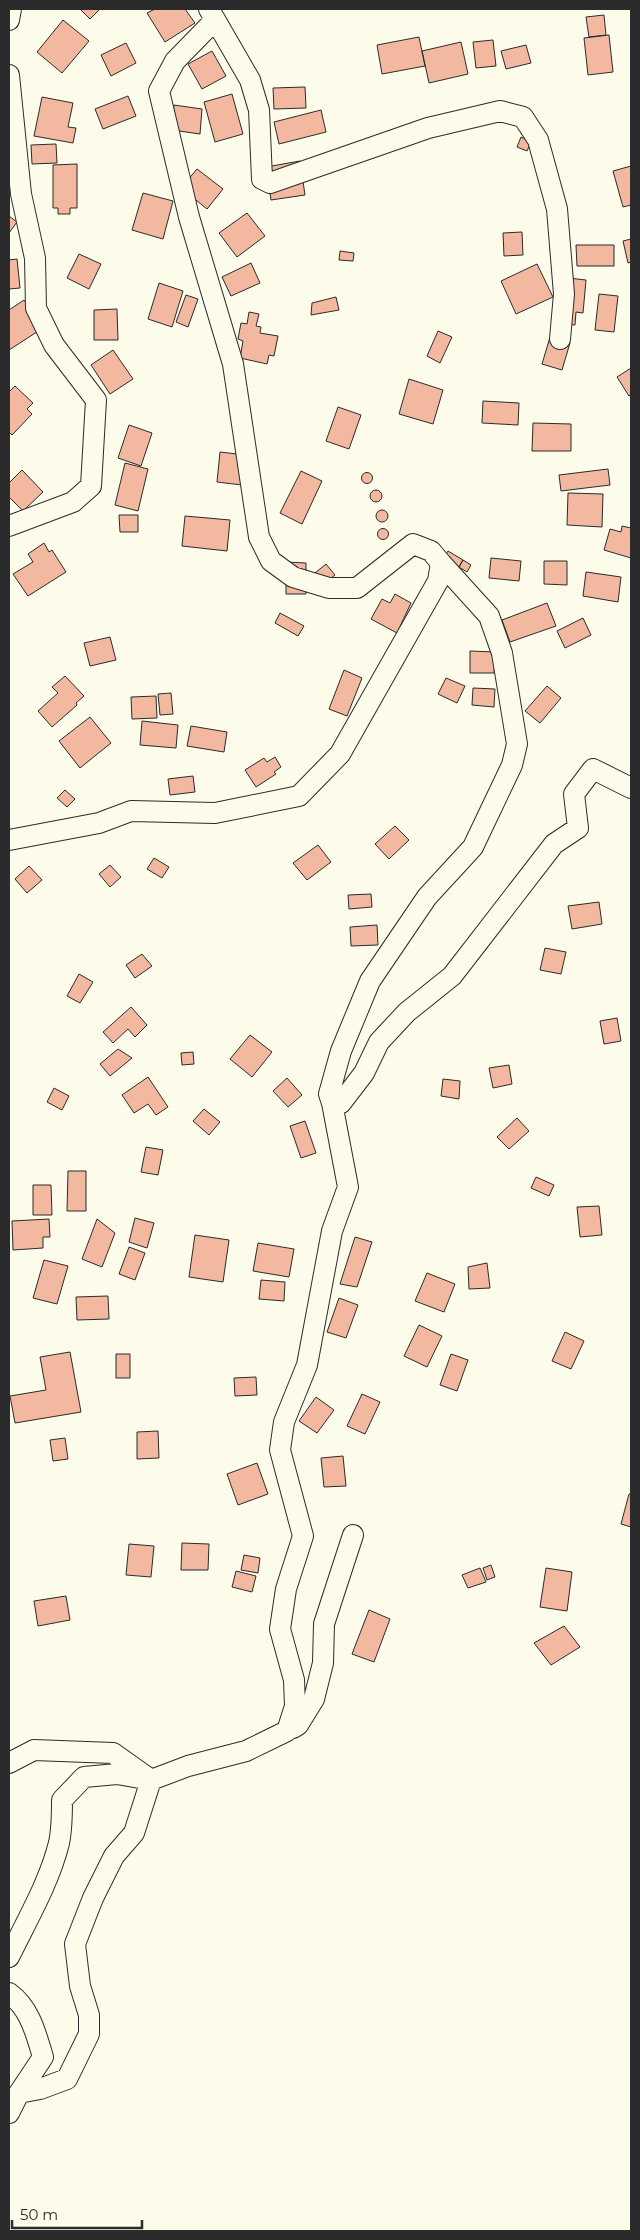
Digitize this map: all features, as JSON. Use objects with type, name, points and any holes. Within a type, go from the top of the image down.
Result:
[{"type":"street","points":[[9,20],[11,9]]},
{"type":"street","points":[[287,1732],[295,1706],[294,1680],[280,1629],[286,1589],[303,1536],[280,1450],[284,1422],[307,1365],[332,1231],[348,1187],[330,1094],[340,1051],[370,980],[427,897],[472,847],[512,765],[517,744],[502,653],[489,616],[431,551],[413,544],[357,588],[329,588],[294,577],[271,561],[259,537],[233,364],[189,217],[159,92],[175,61],[212,14],[250,80],[259,110],[262,179],[270,183],[428,128],[500,111],[524,117],[538,140],[557,209],[564,294],[560,339]]},
{"type":"street","points":[[9,75],[21,194],[35,258],[36,308],[54,345],[96,400],[91,486],[72,502],[9,526]]},
{"type":"street","points":[[9,840],[99,823],[132,811],[215,813],[299,796],[340,754],[438,581],[441,563]]},
{"type":"street","points":[[332,1102],[341,1103],[364,1073],[379,1042],[407,1012],[452,976],[554,844],[578,828],[574,794],[592,769],[631,788]]},
{"type":"street","points":[[9,1957],[40,1894],[58,1843],[62,1821],[62,1800],[84,1776],[117,1774],[151,1780],[188,1766],[246,1751],[298,1725],[314,1699],[323,1663],[324,1624],[353,1535]]},
{"type":"street","points":[[9,1763],[34,1750],[113,1753],[151,1780]]},
{"type":"street","points":[[19,2093],[40,2089],[67,2079],[89,2034],[89,2015],[80,1986],[75,1944],[93,1898],[114,1856],[134,1833],[151,1780]]},
{"type":"street","points":[[9,1994],[26,2011],[36,2032],[43,2057],[19,2093],[9,2113]]},
{"type":"building","points":[[80,9],[100,9],[90,19]]},
{"type":"building","points":[[155,9],[185,9],[195,23],[165,42],[147,13]]},
{"type":"building","points":[[604,15],[606,35],[589,37],[586,17]]},
{"type":"building","points":[[63,20],[89,41],[62,73],[37,52]]},
{"type":"building","points":[[609,35],[613,72],[588,75],[584,38]]},
{"type":"building","points":[[419,37],[425,66],[382,74],[377,45]]},
{"type":"building","points":[[493,40],[496,66],[476,68],[473,42]]},
{"type":"building","points":[[461,42],[468,74],[429,83],[422,51]]},
{"type":"building","points":[[126,43],[136,63],[111,76],[101,55]]},
{"type":"building","points":[[526,45],[531,63],[506,69],[501,51]]},
{"type":"building","points":[[212,51],[226,76],[202,89],[188,64]]},
{"type":"building","points":[[305,87],[306,108],[274,109],[273,88]]},
{"type":"building","points":[[232,94],[243,134],[215,142],[204,102]]},
{"type":"building","points":[[128,96],[136,116],[103,129],[95,109]]},
{"type":"building","points":[[42,97],[73,103],[68,127],[76,128],[73,143],[34,136]]},
{"type":"building","points":[[174,105],[202,109],[200,134],[172,130]]},
{"type":"building","points":[[321,110],[326,132],[279,144],[274,122]]},
{"type":"building","points":[[521,137],[531,142],[527,151],[517,147]]},
{"type":"building","points":[[56,144],[57,163],[32,164],[31,145]]},
{"type":"building","points":[[300,161],[305,195],[271,200],[266,167]]},
{"type":"building","points":[[77,164],[77,208],[70,208],[70,214],[58,214],[58,208],[53,208],[53,165]]},
{"type":"building","points":[[631,166],[631,205],[623,207],[613,171]]},
{"type":"building","points":[[197,169],[223,189],[207,209],[181,188]]},
{"type":"building","points":[[143,193],[173,201],[163,239],[132,230]]},
{"type":"building","points":[[247,213],[265,236],[237,257],[219,233]]},
{"type":"building","points":[[9,216],[17,222],[9,233]]},
{"type":"building","points":[[522,232],[523,255],[504,256],[503,233]]},
{"type":"building","points":[[631,239],[631,262],[628,263],[623,241]]},
{"type":"building","points":[[576,245],[614,245],[614,266],[577,266]]},
{"type":"building","points":[[340,251],[354,253],[353,261],[339,260]]},
{"type":"building","points":[[79,254],[101,264],[89,289],[67,278]]},
{"type":"building","points":[[17,259],[20,288],[9,289],[9,260]]},
{"type":"building","points":[[251,263],[260,283],[231,296],[222,277]]},
{"type":"building","points":[[537,264],[553,297],[516,314],[501,281]]},
{"type":"building","points":[[560,277],[586,280],[583,313],[576,312],[575,325],[558,324]]},
{"type":"building","points":[[159,283],[183,291],[172,327],[148,319]]},
{"type":"building","points":[[599,294],[618,296],[614,332],[595,330]]},
{"type":"building","points":[[186,295],[198,299],[188,327],[176,322]]},
{"type":"building","points":[[336,297],[339,310],[311,315],[312,303]]},
{"type":"building","points":[[24,300],[43,328],[9,350],[9,310]]},
{"type":"building","points":[[117,309],[118,340],[94,340],[94,310]]},
{"type":"building","points":[[249,312],[259,314],[256,326],[261,327],[260,333],[278,336],[274,356],[269,355],[267,364],[240,358],[243,341],[238,339],[241,323],[247,324]]},
{"type":"building","points":[[438,331],[452,337],[440,363],[427,356]]},
{"type":"building","points":[[550,337],[570,343],[562,370],[542,364]]},
{"type":"building","points":[[113,350],[133,379],[110,394],[91,365]]},
{"type":"building","points":[[631,368],[631,394],[629,396],[617,377]]},
{"type":"building","points":[[409,379],[443,390],[433,424],[399,414]]},
{"type":"building","points":[[15,386],[33,403],[27,409],[32,414],[12,435],[9,432],[9,392]]},
{"type":"building","points":[[483,401],[519,403],[518,425],[482,423]]},
{"type":"building","points":[[338,407],[361,415],[349,449],[326,441]]},
{"type":"building","points":[[533,423],[571,424],[571,451],[532,451]]},
{"type":"building","points":[[129,425],[152,433],[141,466],[118,458]]},
{"type":"building","points":[[220,452],[246,455],[242,485],[217,482]]},
{"type":"building","points":[[125,463],[148,469],[138,511],[115,505]]},
{"type":"building","points":[[608,469],[610,485],[561,491],[559,475]]},
{"type":"building","points":[[22,470],[43,492],[23,511],[9,497],[9,483]]},
{"type":"building","points":[[301,471],[322,481],[302,524],[280,513]]},
{"type":"building","points":[[365,473],[369,473],[372,478],[371,482],[365,483],[362,480],[362,476]]},
{"type":"building","points":[[376,490],[382,496],[376,502],[370,496]]},
{"type":"building","points":[[568,493],[603,494],[602,527],[567,525]]},
{"type":"building","points":[[384,510],[387,511],[387,521],[380,522],[377,521],[376,514],[377,511]]},
{"type":"building","points":[[119,515],[138,515],[138,532],[120,532]]},
{"type":"building","points":[[185,516],[230,520],[227,551],[182,546]]},
{"type":"building","points":[[622,526],[631,528],[631,558],[604,550],[610,529],[621,532]]},
{"type":"building","points":[[383,528],[389,534],[383,540],[377,534]]},
{"type":"building","points":[[44,543],[49,552],[52,550],[66,572],[28,596],[13,574],[33,562],[28,554]]},
{"type":"building","points":[[448,551],[463,560],[459,567],[443,559]]},
{"type":"building","points":[[491,558],[521,561],[519,581],[489,578]]},
{"type":"building","points":[[463,560],[471,565],[467,572],[459,567]]},
{"type":"building","points":[[544,561],[567,561],[567,585],[544,584]]},
{"type":"building","points":[[286,562],[306,563],[306,594],[286,594]]},
{"type":"building","points":[[326,564],[335,575],[324,584],[315,573]]},
{"type":"building","points":[[586,572],[621,577],[618,602],[583,596]]},
{"type":"building","points":[[395,594],[411,603],[397,633],[371,619],[382,599],[390,603]]},
{"type":"building","points":[[547,603],[556,626],[510,642],[502,620]]},
{"type":"building","points":[[280,613],[304,626],[298,636],[275,623]]},
{"type":"building","points":[[583,618],[591,635],[565,648],[557,631]]},
{"type":"building","points":[[110,637],[116,660],[90,666],[84,643]]},
{"type":"building","points":[[470,651],[495,652],[494,673],[470,673]]},
{"type":"building","points":[[344,670],[362,678],[347,716],[329,709]]},
{"type":"building","points":[[65,676],[84,696],[76,703],[77,705],[52,727],[38,711],[58,693],[52,687]]},
{"type":"building","points":[[446,678],[465,686],[457,703],[438,694]]},
{"type":"building","points":[[547,686],[561,698],[540,723],[525,711]]},
{"type":"building","points":[[473,688],[495,689],[494,707],[472,705]]},
{"type":"building","points":[[171,693],[173,714],[160,715],[158,694]]},
{"type":"building","points":[[156,696],[157,718],[132,719],[131,697]]},
{"type":"building","points":[[90,717],[111,743],[80,768],[59,741]]},
{"type":"building","points":[[142,721],[178,725],[176,748],[140,745]]},
{"type":"building","points":[[191,726],[227,732],[224,752],[187,746]]},
{"type":"building","points":[[275,757],[281,767],[274,772],[276,774],[256,787],[245,770],[264,758],[267,762]]},
{"type":"building","points":[[193,776],[195,792],[170,795],[168,779]]},
{"type":"building","points":[[65,790],[75,799],[67,807],[57,798]]},
{"type":"building","points":[[395,826],[409,840],[389,859],[375,844]]},
{"type":"building","points":[[318,845],[331,862],[307,880],[293,863]]},
{"type":"building","points":[[154,858],[169,867],[162,878],[147,869]]},
{"type":"building","points":[[110,865],[121,877],[110,887],[99,874]]},
{"type":"building","points":[[29,866],[42,880],[27,893],[15,879]]},
{"type":"building","points":[[371,894],[372,907],[349,909],[348,895]]},
{"type":"building","points":[[599,902],[602,924],[572,929],[568,906]]},
{"type":"building","points":[[377,925],[378,945],[351,946],[350,927]]},
{"type":"building","points":[[545,948],[566,952],[561,974],[540,970]]},
{"type":"building","points":[[142,954],[152,966],[135,978],[126,965]]},
{"type":"building","points":[[79,974],[93,982],[80,1003],[67,996]]},
{"type":"building","points":[[131,1007],[147,1025],[135,1037],[128,1029],[113,1043],[103,1032]]},
{"type":"building","points":[[617,1018],[621,1041],[604,1044],[600,1021]]},
{"type":"building","points":[[250,1035],[272,1052],[252,1077],[230,1059]]},
{"type":"building","points":[[118,1049],[132,1058],[110,1076],[100,1064]]},
{"type":"building","points":[[193,1052],[194,1064],[182,1065],[181,1053]]},
{"type":"building","points":[[509,1065],[512,1084],[493,1088],[489,1068]]},
{"type":"building","points":[[148,1077],[168,1107],[156,1115],[148,1104],[134,1113],[122,1095]]},
{"type":"building","points":[[287,1078],[302,1095],[288,1107],[273,1091]]},
{"type":"building","points":[[443,1079],[460,1081],[459,1099],[441,1096]]},
{"type":"building","points":[[54,1088],[69,1096],[62,1110],[47,1102]]},
{"type":"building","points":[[204,1109],[220,1122],[209,1135],[193,1121]]},
{"type":"building","points":[[517,1118],[529,1131],[509,1149],[497,1137]]},
{"type":"building","points":[[305,1121],[316,1153],[301,1158],[290,1126]]},
{"type":"building","points":[[146,1147],[163,1150],[158,1175],[141,1172]]},
{"type":"building","points":[[68,1171],[86,1171],[86,1211],[67,1211]]},
{"type":"building","points":[[536,1177],[554,1185],[549,1196],[531,1188]]},
{"type":"building","points":[[33,1185],[51,1185],[52,1215],[33,1215]]},
{"type":"building","points":[[599,1206],[602,1235],[580,1237],[577,1207]]},
{"type":"building","points":[[135,1218],[154,1223],[147,1248],[129,1242]]},
{"type":"building","points":[[49,1219],[50,1237],[43,1237],[43,1248],[13,1250],[12,1221]]},
{"type":"building","points":[[97,1219],[115,1233],[102,1267],[82,1259]]},
{"type":"building","points":[[195,1235],[229,1240],[223,1282],[189,1277]]},
{"type":"building","points":[[355,1237],[372,1242],[357,1287],[340,1284]]},
{"type":"building","points":[[258,1243],[294,1249],[289,1277],[253,1271]]},
{"type":"building","points":[[129,1247],[145,1253],[135,1280],[119,1274]]},
{"type":"building","points":[[44,1260],[68,1266],[57,1304],[33,1298]]},
{"type":"building","points":[[487,1263],[490,1288],[469,1289],[468,1267]]},
{"type":"building","points":[[427,1273],[455,1284],[444,1312],[415,1301]]},
{"type":"building","points":[[261,1280],[285,1282],[284,1301],[259,1299]]},
{"type":"building","points":[[108,1296],[109,1319],[77,1320],[76,1297]]},
{"type":"building","points":[[339,1298],[358,1305],[346,1338],[327,1332]]},
{"type":"building","points":[[419,1325],[442,1336],[427,1367],[404,1356]]},
{"type":"building","points":[[565,1332],[584,1341],[571,1369],[552,1361]]},
{"type":"building","points":[[70,1352],[81,1412],[15,1423],[10,1396],[46,1390],[40,1357]]},
{"type":"building","points":[[116,1354],[130,1354],[130,1378],[116,1378]]},
{"type":"building","points":[[451,1354],[468,1360],[457,1391],[440,1385]]},
{"type":"building","points":[[256,1377],[257,1395],[235,1396],[234,1378]]},
{"type":"building","points":[[362,1394],[380,1402],[365,1434],[347,1426]]},
{"type":"building","points":[[316,1397],[334,1410],[317,1433],[299,1421]]},
{"type":"building","points":[[158,1431],[159,1458],[137,1459],[137,1432]]},
{"type":"building","points":[[65,1438],[68,1459],[53,1461],[50,1440]]},
{"type":"building","points":[[343,1456],[346,1486],[324,1487],[321,1458]]},
{"type":"building","points":[[257,1463],[268,1494],[238,1505],[227,1474]]},
{"type":"building","points":[[629,1494],[631,1494],[631,1527],[621,1524]]},
{"type":"building","points":[[182,1543],[209,1544],[208,1570],[181,1570]]},
{"type":"building","points":[[129,1544],[154,1546],[151,1577],[126,1575]]},
{"type":"building","points":[[244,1555],[260,1558],[258,1573],[241,1570]]},
{"type":"building","points":[[491,1565],[495,1577],[487,1580],[483,1568]]},
{"type":"building","points":[[480,1568],[486,1582],[468,1588],[462,1575]]},
{"type":"building","points":[[546,1568],[572,1572],[567,1611],[540,1607]]},
{"type":"building","points":[[236,1571],[256,1576],[252,1592],[232,1587]]},
{"type":"building","points":[[66,1596],[70,1620],[38,1626],[34,1601]]},
{"type":"building","points":[[369,1610],[390,1619],[374,1662],[352,1654]]},
{"type":"building","points":[[564,1626],[580,1647],[551,1665],[534,1643]]}]
